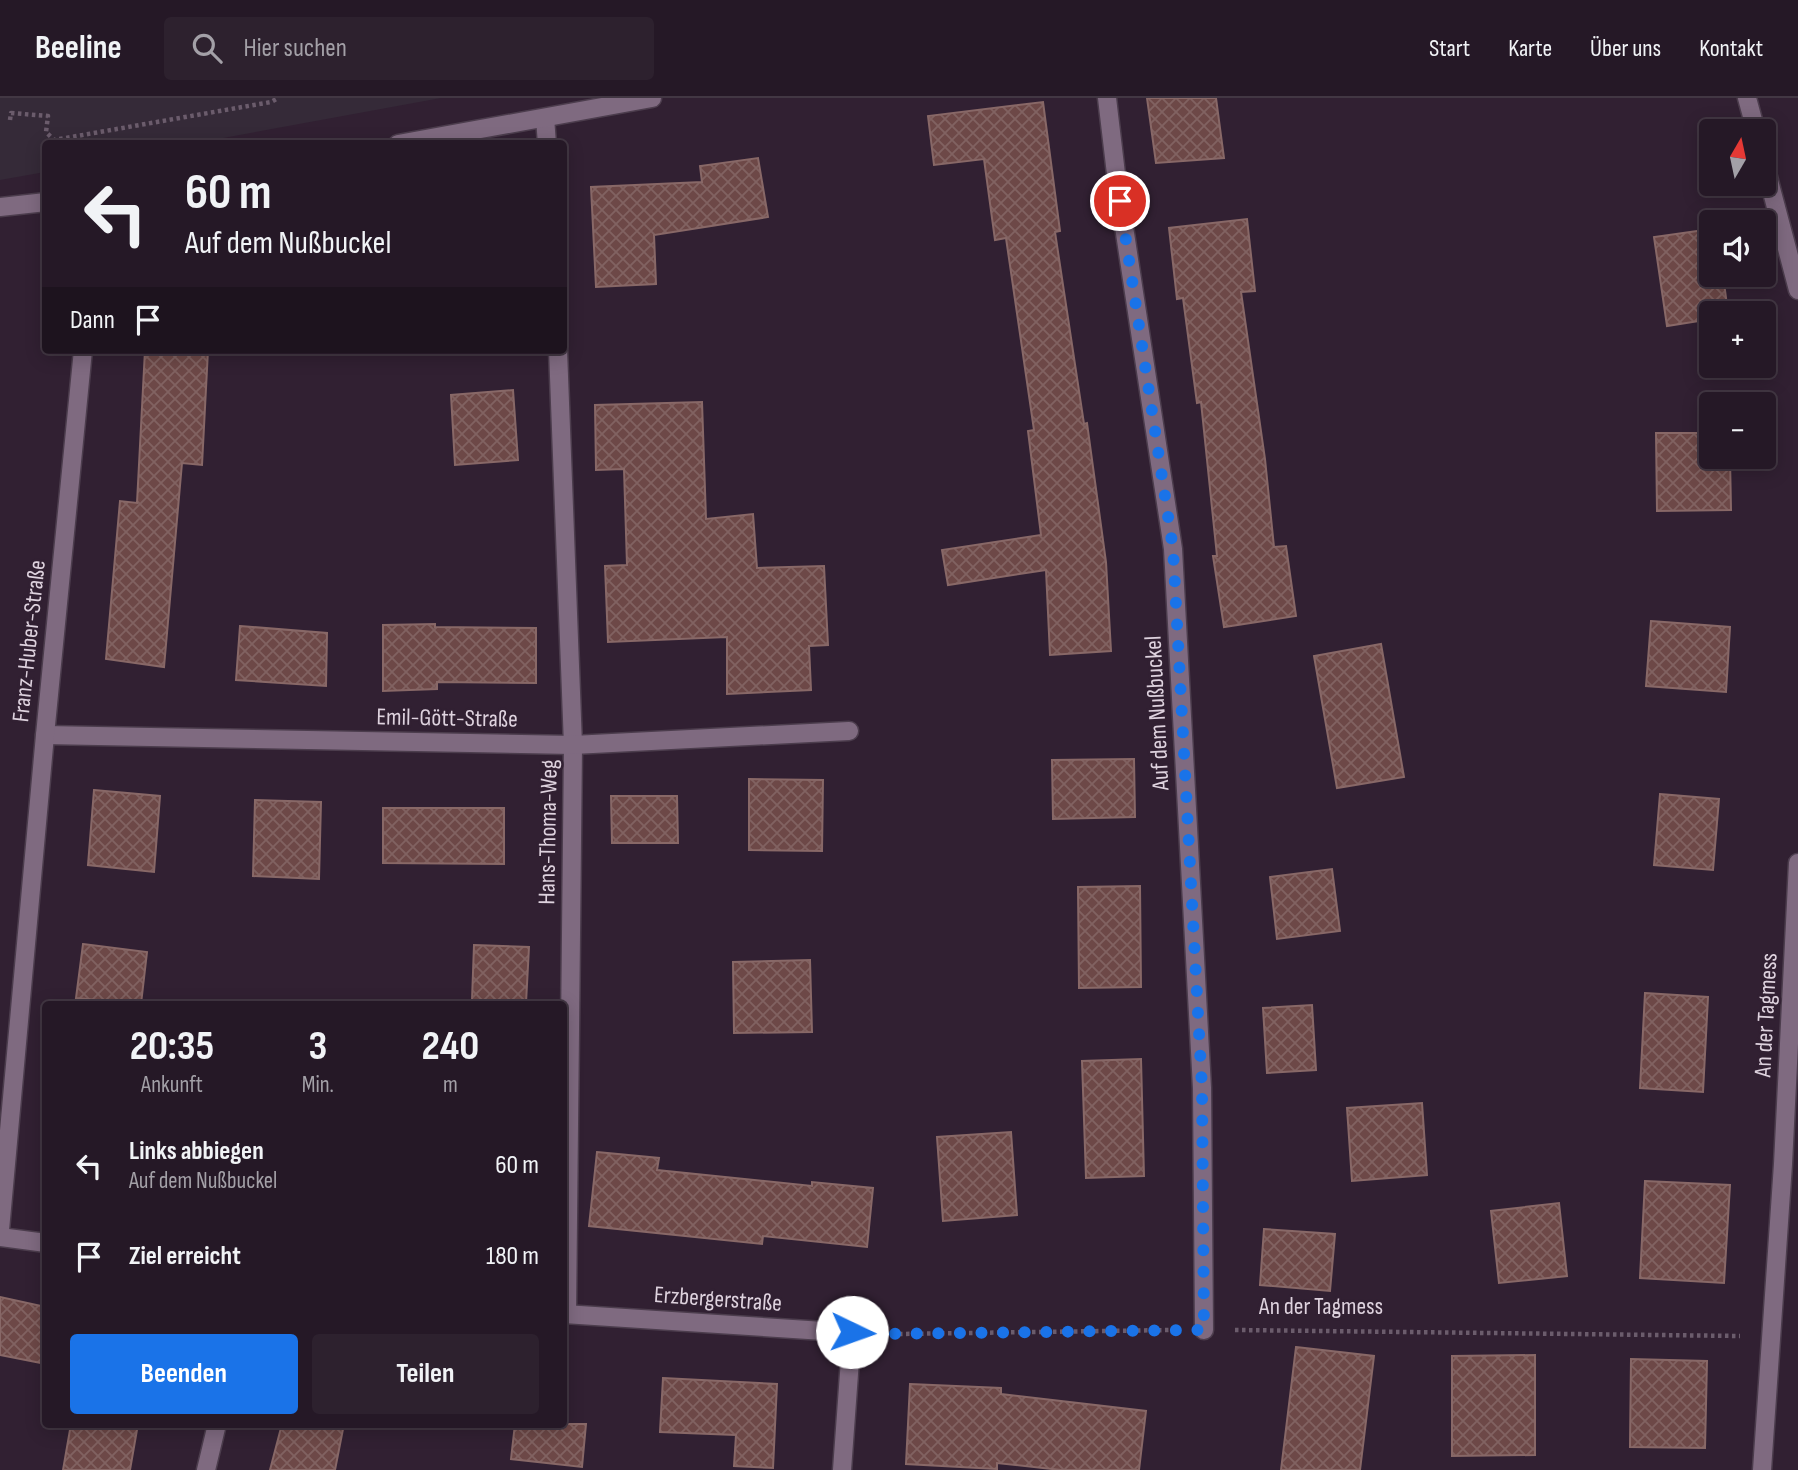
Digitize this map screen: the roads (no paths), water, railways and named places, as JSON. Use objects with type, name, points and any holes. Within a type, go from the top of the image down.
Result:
[{"type":"street","points":[[421,140],[652,98]]},
{"type":"street","name":"Auf dem Nußbuckel","points":[[1107,98],[1173,549],[1202,1088],[1204,1330]]},
{"type":"street","points":[[1747,98],[1753,119]]},
{"type":"street","points":[[545,118],[547,140]]},
{"type":"street","points":[[1773,196],[1798,290]]},
{"type":"street","points":[[0,207],[42,202]]},
{"type":"street","name":"Franz-Huber-Straße","points":[[0,1230],[83,354]]},
{"type":"street","name":"Hans-Thoma-Weg","points":[[558,354],[573,745],[567,1172]]},
{"type":"street","name":"Emil-Gött-Straße","points":[[45,735],[573,745],[849,732]]},
{"type":"street","name":"An der Tagmess","points":[[1762,1470],[1772,1336],[1790,1164],[1798,863]]},
{"type":"street","points":[[0,1237],[42,1242]]},
{"type":"street","name":"Erzbergerstraße","points":[[567,1314],[861,1333],[842,1470]]},
{"type":"street","points":[[206,1470],[216,1428]]}]
